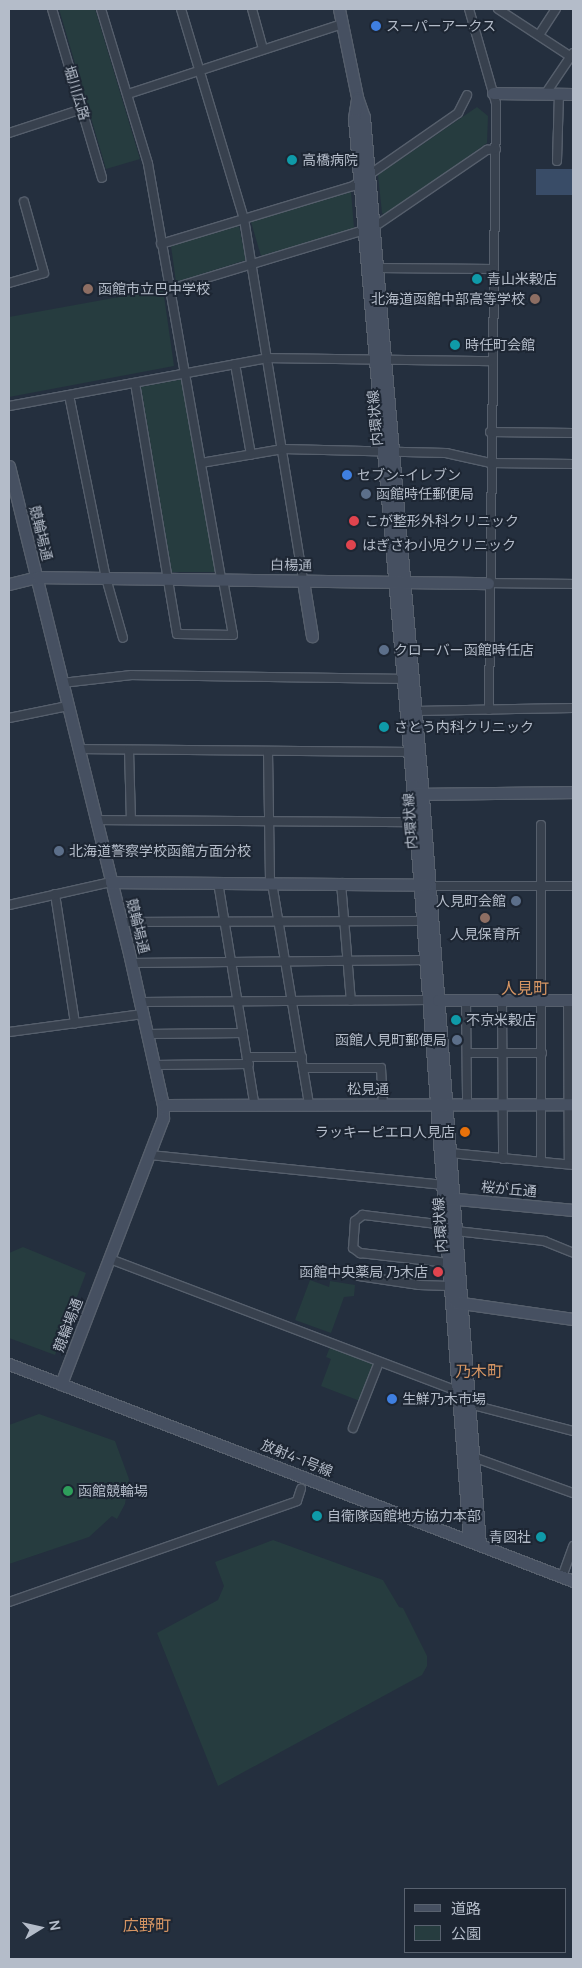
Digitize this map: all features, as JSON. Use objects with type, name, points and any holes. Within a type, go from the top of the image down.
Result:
[{"type":"street","name":"堀川広路","points":[[52,9],[102,178]]},
{"type":"street","points":[[102,9],[148,164],[232,635],[177,634],[135,383]]},
{"type":"street","points":[[181,9],[244,219],[253,263],[312,636]]},
{"type":"street","points":[[252,9],[262,50]]},
{"type":"street","name":"内環状線","points":[[338,9],[357,97],[364,116],[364,177],[408,680],[409,752],[418,794],[415,822],[425,885],[422,922],[425,960],[433,1000]]},
{"type":"street","points":[[469,9],[496,104],[488,583],[489,710]]},
{"type":"street","points":[[498,9],[572,56],[546,93]]},
{"type":"street","points":[[511,17],[516,9]]},
{"type":"street","points":[[539,35],[556,9]]},
{"type":"street","points":[[128,94],[342,24]]},
{"type":"street","points":[[493,93],[573,94]]},
{"type":"street","points":[[558,161],[560,93]]},
{"type":"street","points":[[161,244],[353,186],[458,112],[467,95]]},
{"type":"street","points":[[9,133],[82,108]]},
{"type":"street","points":[[170,289],[368,228],[487,150],[496,149]]},
{"type":"street","points":[[9,283],[44,273],[24,202]]},
{"type":"street","name":"内環状線","points":[[368,228],[377,268],[380,360]]},
{"type":"street","points":[[377,268],[493,269]]},
{"type":"street","points":[[9,406],[268,358],[492,361]]},
{"type":"street","points":[[235,364],[251,455]]},
{"type":"street","points":[[69,395],[106,578],[123,638]]},
{"type":"street","points":[[490,432],[573,433]]},
{"type":"street","points":[[201,463],[283,449],[446,453],[490,463],[573,464]]},
{"type":"street","name":"競輪場通","points":[[9,466],[132,963],[163,1105],[163,1118],[61,1384]]},
{"type":"street","name":"白楊通","points":[[9,584],[38,577],[573,584]]},
{"type":"street","points":[[62,683],[132,675],[408,680]]},
{"type":"street","name":"内環状線","points":[[408,680],[416,711],[418,794],[441,1106],[442,1185],[448,1198],[456,1231],[456,1302],[473,1457],[480,1544]]},
{"type":"street","points":[[9,718],[68,706]]},
{"type":"street","points":[[416,711],[573,708]]},
{"type":"street","points":[[79,750],[409,752]]},
{"type":"street","points":[[129,750],[131,820]]},
{"type":"street","points":[[268,752],[267,820],[271,883],[309,1104]]},
{"type":"street","points":[[418,794],[573,792]]},
{"type":"street","points":[[96,820],[415,822]]},
{"type":"street","points":[[541,825],[540,886],[543,1001],[541,1162]]},
{"type":"street","points":[[9,905],[111,882],[573,886]]},
{"type":"street","points":[[218,882],[254,1102]]},
{"type":"street","points":[[341,883],[351,1002]]},
{"type":"street","points":[[55,894],[74,1023]]},
{"type":"street","points":[[121,922],[422,922]]},
{"type":"street","points":[[132,963],[230,960],[425,960]]},
{"type":"street","points":[[140,1002],[571,1000],[571,1165],[450,1153]]},
{"type":"street","points":[[466,1001],[467,1105]]},
{"type":"street","points":[[502,1001],[503,1158]]},
{"type":"street","points":[[9,1032],[143,1014]]},
{"type":"street","points":[[147,1034],[243,1033]]},
{"type":"street","points":[[466,1053],[542,1053]]},
{"type":"street","points":[[154,1066],[302,1057]]},
{"type":"street","points":[[304,1068],[382,1068],[383,1104]]},
{"type":"street","name":"松見通","points":[[163,1105],[254,1102],[441,1106],[570,1104]]},
{"type":"street","name":"内環状線","points":[[441,1106],[450,1153],[445,1225],[450,1286],[456,1302]]},
{"type":"street","points":[[149,1155],[442,1185]]},
{"type":"street","name":"桜が丘通","points":[[448,1198],[573,1210]]},
{"type":"street","points":[[445,1225],[363,1214],[355,1221],[353,1248],[360,1253],[448,1263]]},
{"type":"street","points":[[456,1231],[544,1241],[573,1253]]},
{"type":"street","points":[[110,1258],[465,1396],[573,1430]]},
{"type":"street","points":[[360,1276],[419,1286],[450,1286]]},
{"type":"street","points":[[456,1302],[573,1320]]},
{"type":"street","points":[[353,1428],[379,1362]]},
{"type":"street","name":"放射4-1号線","points":[[9,1364],[469,1539],[573,1581]]},
{"type":"street","name":"内環状線","points":[[465,1396],[469,1539]]},
{"type":"street","points":[[473,1457],[573,1493]]},
{"type":"street","points":[[9,1602],[297,1501],[301,1489]]},
{"type":"street","points":[[562,1577],[573,1546]]},
{"type":"green space","points":[[59,9],[95,9],[140,159],[106,169]]},
{"type":"green space","points":[[477,107],[488,116],[487,143],[386,215],[382,213],[378,175]]},
{"type":"green space","points":[[351,192],[354,228],[261,256],[251,222]]},
{"type":"green space","points":[[239,226],[246,260],[176,282],[171,246]]},
{"type":"green space","points":[[163,289],[174,366],[9,397],[9,317]]},
{"type":"green space","points":[[183,379],[217,572],[172,572],[141,387]]},
{"type":"green space","points":[[23,1247],[86,1273],[55,1355],[9,1338],[9,1253]]},
{"type":"green space","points":[[310,1280],[329,1287],[330,1281],[355,1285],[354,1296],[344,1297],[331,1333],[295,1320]]},
{"type":"green space","points":[[330,1347],[374,1364],[360,1401],[321,1386],[331,1359],[326,1357]]},
{"type":"green space","name":"函館競輪場","points":[[39,1414],[115,1441],[129,1479],[125,1504],[117,1519],[112,1516],[89,1537],[9,1564],[9,1425]]},
{"type":"green space","points":[[273,1540],[383,1580],[399,1607],[403,1608],[427,1656],[427,1666],[422,1675],[218,1786],[157,1633],[218,1600],[224,1586],[215,1562]]},
{"type":"water","points":[[536,169],[573,169],[573,195],[536,195]]},
{"type":"place","name":"スーパーアークス","points":[[376,26]]},
{"type":"place","name":"高橋病院","points":[[292,160]]},
{"type":"place","name":"青山米穀店","points":[[477,279]]},
{"type":"place","name":"函館市立巴中学校","points":[[88,289]]},
{"type":"place","name":"北海道函館中部高等学校","points":[[535,299]]},
{"type":"place","name":"時任町会館","points":[[455,345]]},
{"type":"place","name":"セブン-イレブン","points":[[347,475]]},
{"type":"place","name":"函館時任郵便局","points":[[366,494]]},
{"type":"place","name":"こが整形外科クリニック","points":[[354,521]]},
{"type":"place","name":"はぎさわ小児クリニック","points":[[351,545]]},
{"type":"place","name":"クローバー函館時任店","points":[[384,650]]},
{"type":"place","name":"さとう内科クリニック","points":[[384,727]]},
{"type":"place","name":"北海道警察学校函館方面分校","points":[[59,851]]},
{"type":"place","name":"人見町会館","points":[[516,901]]},
{"type":"place","name":"人見保育所","points":[[485,918]]},
{"type":"place","name":"不京米穀店","points":[[456,1020]]},
{"type":"place","name":"函館人見町郵便局","points":[[457,1040]]},
{"type":"place","name":"ラッキーピエロ人見店","points":[[465,1132]]},
{"type":"place","name":"函館中央薬局 乃木店","points":[[438,1272]]},
{"type":"place","name":"生鮮乃木市場","points":[[392,1399]]},
{"type":"place","name":"函館競輪場","points":[[68,1491]]},
{"type":"place","name":"自衛隊函館地方協力本部","points":[[317,1516]]},
{"type":"place","name":"青図社","points":[[541,1537]]},
{"type":"district","name":"人見町","points":[[525,988]]},
{"type":"district","name":"乃木町","points":[[479,1371]]},
{"type":"district","name":"広野町","points":[[147,1925]]}]
